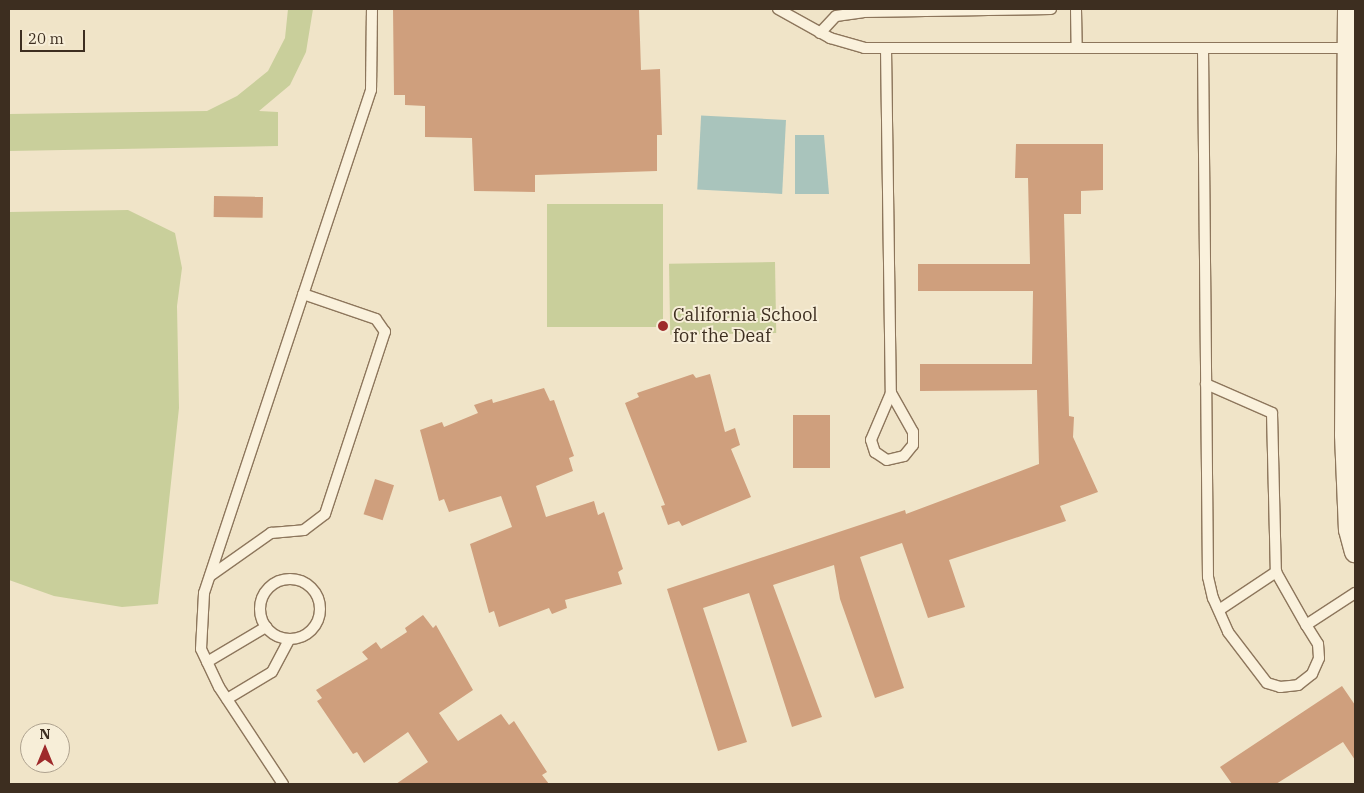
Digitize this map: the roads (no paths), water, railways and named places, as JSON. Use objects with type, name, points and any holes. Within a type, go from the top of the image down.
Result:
[{"type":"street","points":[[1348,9],[1352,125],[1349,530],[1355,552]]},
{"type":"lane","points":[[283,784],[226,699],[201,649],[201,626],[210,576],[371,90],[372,9]]},
{"type":"lane","points":[[778,9],[820,33],[864,48],[1349,48]]},
{"type":"lane","points":[[820,33],[836,16],[863,12],[1051,9]]},
{"type":"lane","points":[[1076,9],[1077,48]]},
{"type":"lane","points":[[886,48],[891,394],[871,440],[875,452],[887,460],[904,456],[913,445],[913,432],[891,394]]},
{"type":"lane","points":[[1203,48],[1206,384],[1208,577],[1228,632],[1267,683],[1280,687],[1298,685],[1312,674],[1319,658],[1318,644],[1276,572],[1272,413],[1206,384]]},
{"type":"lane","points":[[210,576],[272,533],[304,530],[325,514],[385,332],[376,318],[303,294]]},
{"type":"lane","points":[[1219,610],[1276,572]]},
{"type":"lane","points":[[226,699],[272,672],[289,640],[308,634],[319,618],[318,598],[305,583],[285,580],[268,589],[260,608],[266,627],[289,640]]},
{"type":"lane","points":[[1306,625],[1355,593]]},
{"type":"lane","points":[[207,662],[266,627]]},
{"type":"water","points":[[701,116],[786,120],[782,194],[697,189]]},
{"type":"water","points":[[795,135],[824,135],[829,194],[795,194]]},
{"type":"place","name":"California School for the Deaf","points":[[663,326]]}]
